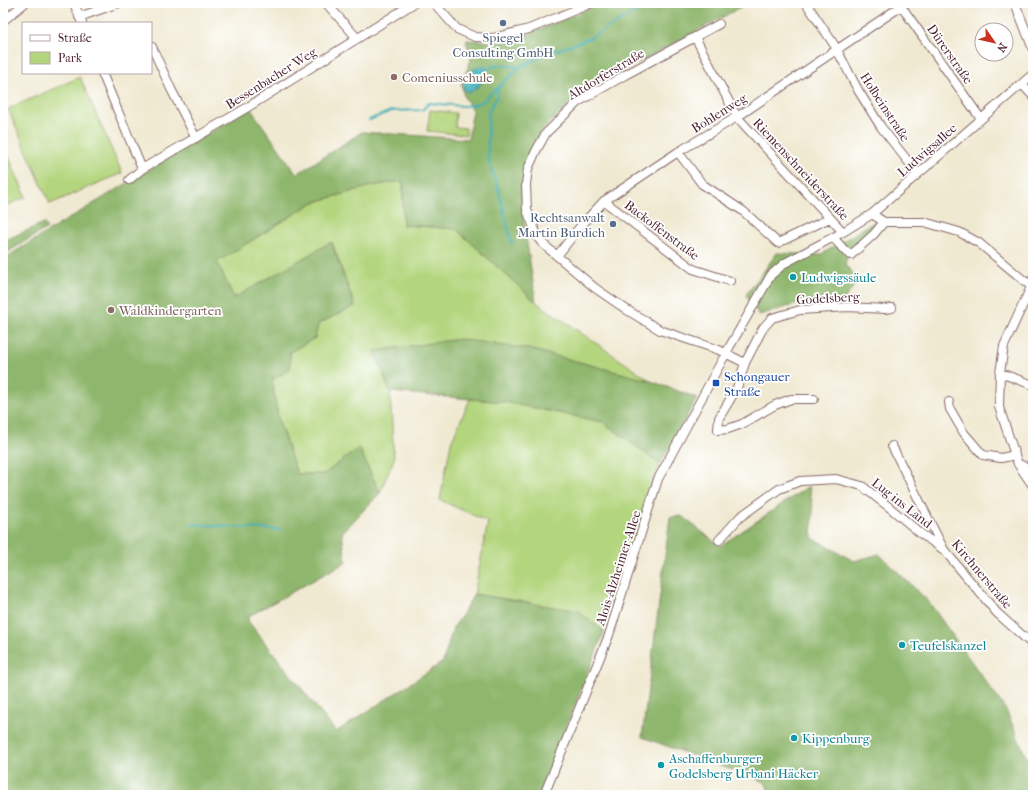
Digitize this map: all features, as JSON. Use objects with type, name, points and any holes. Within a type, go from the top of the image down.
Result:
[{"type":"street","points":[[3,21],[25,3]]},
{"type":"street","points":[[74,3],[80,20],[119,3]]},
{"type":"street","points":[[326,3],[357,38]]},
{"type":"street","name":"Bessenbacher Weg","points":[[130,180],[142,169],[248,107],[414,3]]},
{"type":"street","points":[[434,3],[457,30],[475,37],[493,38],[529,29],[592,3]]},
{"type":"street","name":"Holbeinstraße","points":[[806,3],[837,50],[880,127],[918,174]]},
{"type":"street","points":[[1015,3],[1033,50]]},
{"type":"street","name":"Bohlenweg","points":[[557,256],[579,228],[604,201],[678,152],[737,117],[837,50],[902,4]]},
{"type":"street","name":"Dürerstraße","points":[[902,4],[981,119]]},
{"type":"street","name":"Altdorferstraße","points":[[719,24],[578,102],[546,133],[528,170],[526,184],[527,210],[538,238],[557,256],[627,310],[660,330],[726,353]]},
{"type":"street","name":"Riemenschneiderstraße","points":[[694,37],[737,117],[843,232]]},
{"type":"street","points":[[152,47],[196,138]]},
{"type":"street","points":[[102,74],[142,169]]},
{"type":"street","name":"Ludwigsallee","points":[[726,353],[771,275],[785,263],[833,238],[872,214],[1033,74]]},
{"type":"street","points":[[1022,84],[1033,96]]},
{"type":"street","points":[[678,152],[702,184],[743,211],[778,244],[830,218]]},
{"type":"street","name":"Backoffenstraße","points":[[604,201],[693,269],[730,281]]},
{"type":"street","points":[[872,214],[884,222],[924,222],[959,232],[979,243],[1032,287]]},
{"type":"street","points":[[833,238],[844,252],[851,256],[884,222]]},
{"type":"street","points":[[1033,278],[1032,287],[1004,346],[1000,373],[999,407],[1018,464],[1033,486]]},
{"type":"street","name":"Godelsberg","points":[[814,399],[791,398],[774,405],[742,424],[728,429],[718,430],[719,418],[737,388],[745,363],[763,328],[772,318],[800,310],[848,307],[892,308]]},
{"type":"street","points":[[726,353],[745,363]]},
{"type":"street","name":"Alois-Alzheimer-Allee","points":[[544,795],[609,635],[658,479],[726,353]]},
{"type":"street","points":[[1000,373],[1033,385]]},
{"type":"street","points":[[949,402],[950,409],[964,433],[983,455],[1001,458],[1015,455]]},
{"type":"street","name":"Kirchnerstraße","points":[[892,446],[944,550],[997,613],[1033,645]]},
{"type":"street","points":[[1018,464],[1033,469]]},
{"type":"street","name":"Lug ins Land","points":[[719,540],[740,517],[779,489],[800,481],[836,479],[862,486],[920,533],[944,550]]},
{"type":"green space","points":[[603,3],[749,3],[628,68],[573,100],[543,130],[527,159],[521,204],[536,302],[456,229],[403,225],[403,181],[371,186],[312,203],[217,262],[234,298],[331,242],[355,306],[318,324],[315,338],[290,352],[290,369],[272,380],[279,422],[297,474],[324,474],[359,448],[380,493],[342,533],[346,562],[249,616],[248,621],[336,732],[443,662],[453,628],[474,594],[578,611],[604,632],[539,795],[3,795],[3,259],[250,108],[297,174],[362,132],[468,139],[473,110],[464,97],[461,83],[471,60],[466,40],[503,42],[526,35]]},
{"type":"green space","points":[[80,77],[122,173],[50,204],[8,109]]},
{"type":"green space","points":[[430,110],[456,113],[455,127],[466,128],[466,135],[427,131]]},
{"type":"green space","points":[[3,144],[26,197],[3,207]]},
{"type":"green space","points":[[403,181],[403,225],[456,229],[536,302],[651,381],[529,349],[375,351],[390,392],[394,459],[380,493],[359,448],[324,474],[297,474],[279,422],[271,380],[289,369],[290,352],[315,338],[318,324],[355,306],[332,242],[234,299],[217,262],[312,203],[371,186]]},
{"type":"green space","points":[[874,222],[878,226],[847,256],[845,265],[859,279],[843,301],[801,303],[759,315],[746,295],[777,253],[820,255]]},
{"type":"green space","points":[[44,223],[47,228],[3,255],[3,241]]},
{"type":"green space","points":[[459,339],[529,349],[651,381],[697,398],[660,464],[603,422],[505,402],[390,392],[375,351]]},
{"type":"green space","points":[[470,399],[505,402],[603,422],[660,464],[654,478],[604,632],[578,611],[474,594],[488,522],[440,500],[451,442]]},
{"type":"green space","points":[[809,486],[813,508],[812,538],[854,561],[879,554],[928,601],[1006,710],[1033,773],[1033,795],[771,795],[765,782],[642,737],[670,517],[683,517],[720,546]]},
{"type":"water","points":[[482,65],[487,69],[484,80],[479,86],[469,93],[464,90],[464,82],[474,69]]},
{"type":"waterway","points":[[369,120],[391,111],[422,110],[429,103],[463,106],[474,105],[485,100],[520,67],[544,55],[590,38],[652,3]]},
{"type":"waterway","points":[[487,69],[497,65],[519,67]]},
{"type":"waterway","points":[[498,89],[497,96],[488,113],[488,159],[499,191],[512,244]]},
{"type":"waterway","points":[[190,524],[280,530]]},
{"type":"place","name":"Spiegel Consulting GmbH","points":[[503,23]]},
{"type":"place","name":"Comeniusschule","points":[[394,77]]},
{"type":"place","name":"Rechtsanwalt Martin Burdich","points":[[613,224]]},
{"type":"place","name":"Ludwigssäule","points":[[793,277]]},
{"type":"place","name":"Waldkindergarten","points":[[111,310]]},
{"type":"place","name":"Schongauer Straße","points":[[716,383]]},
{"type":"place","name":"Teufelskanzel","points":[[902,645]]},
{"type":"place","name":"Kippenburg","points":[[794,738]]},
{"type":"place","name":"Aschaffenburger Godelsberg Urbani Häcker","points":[[661,765]]}]
